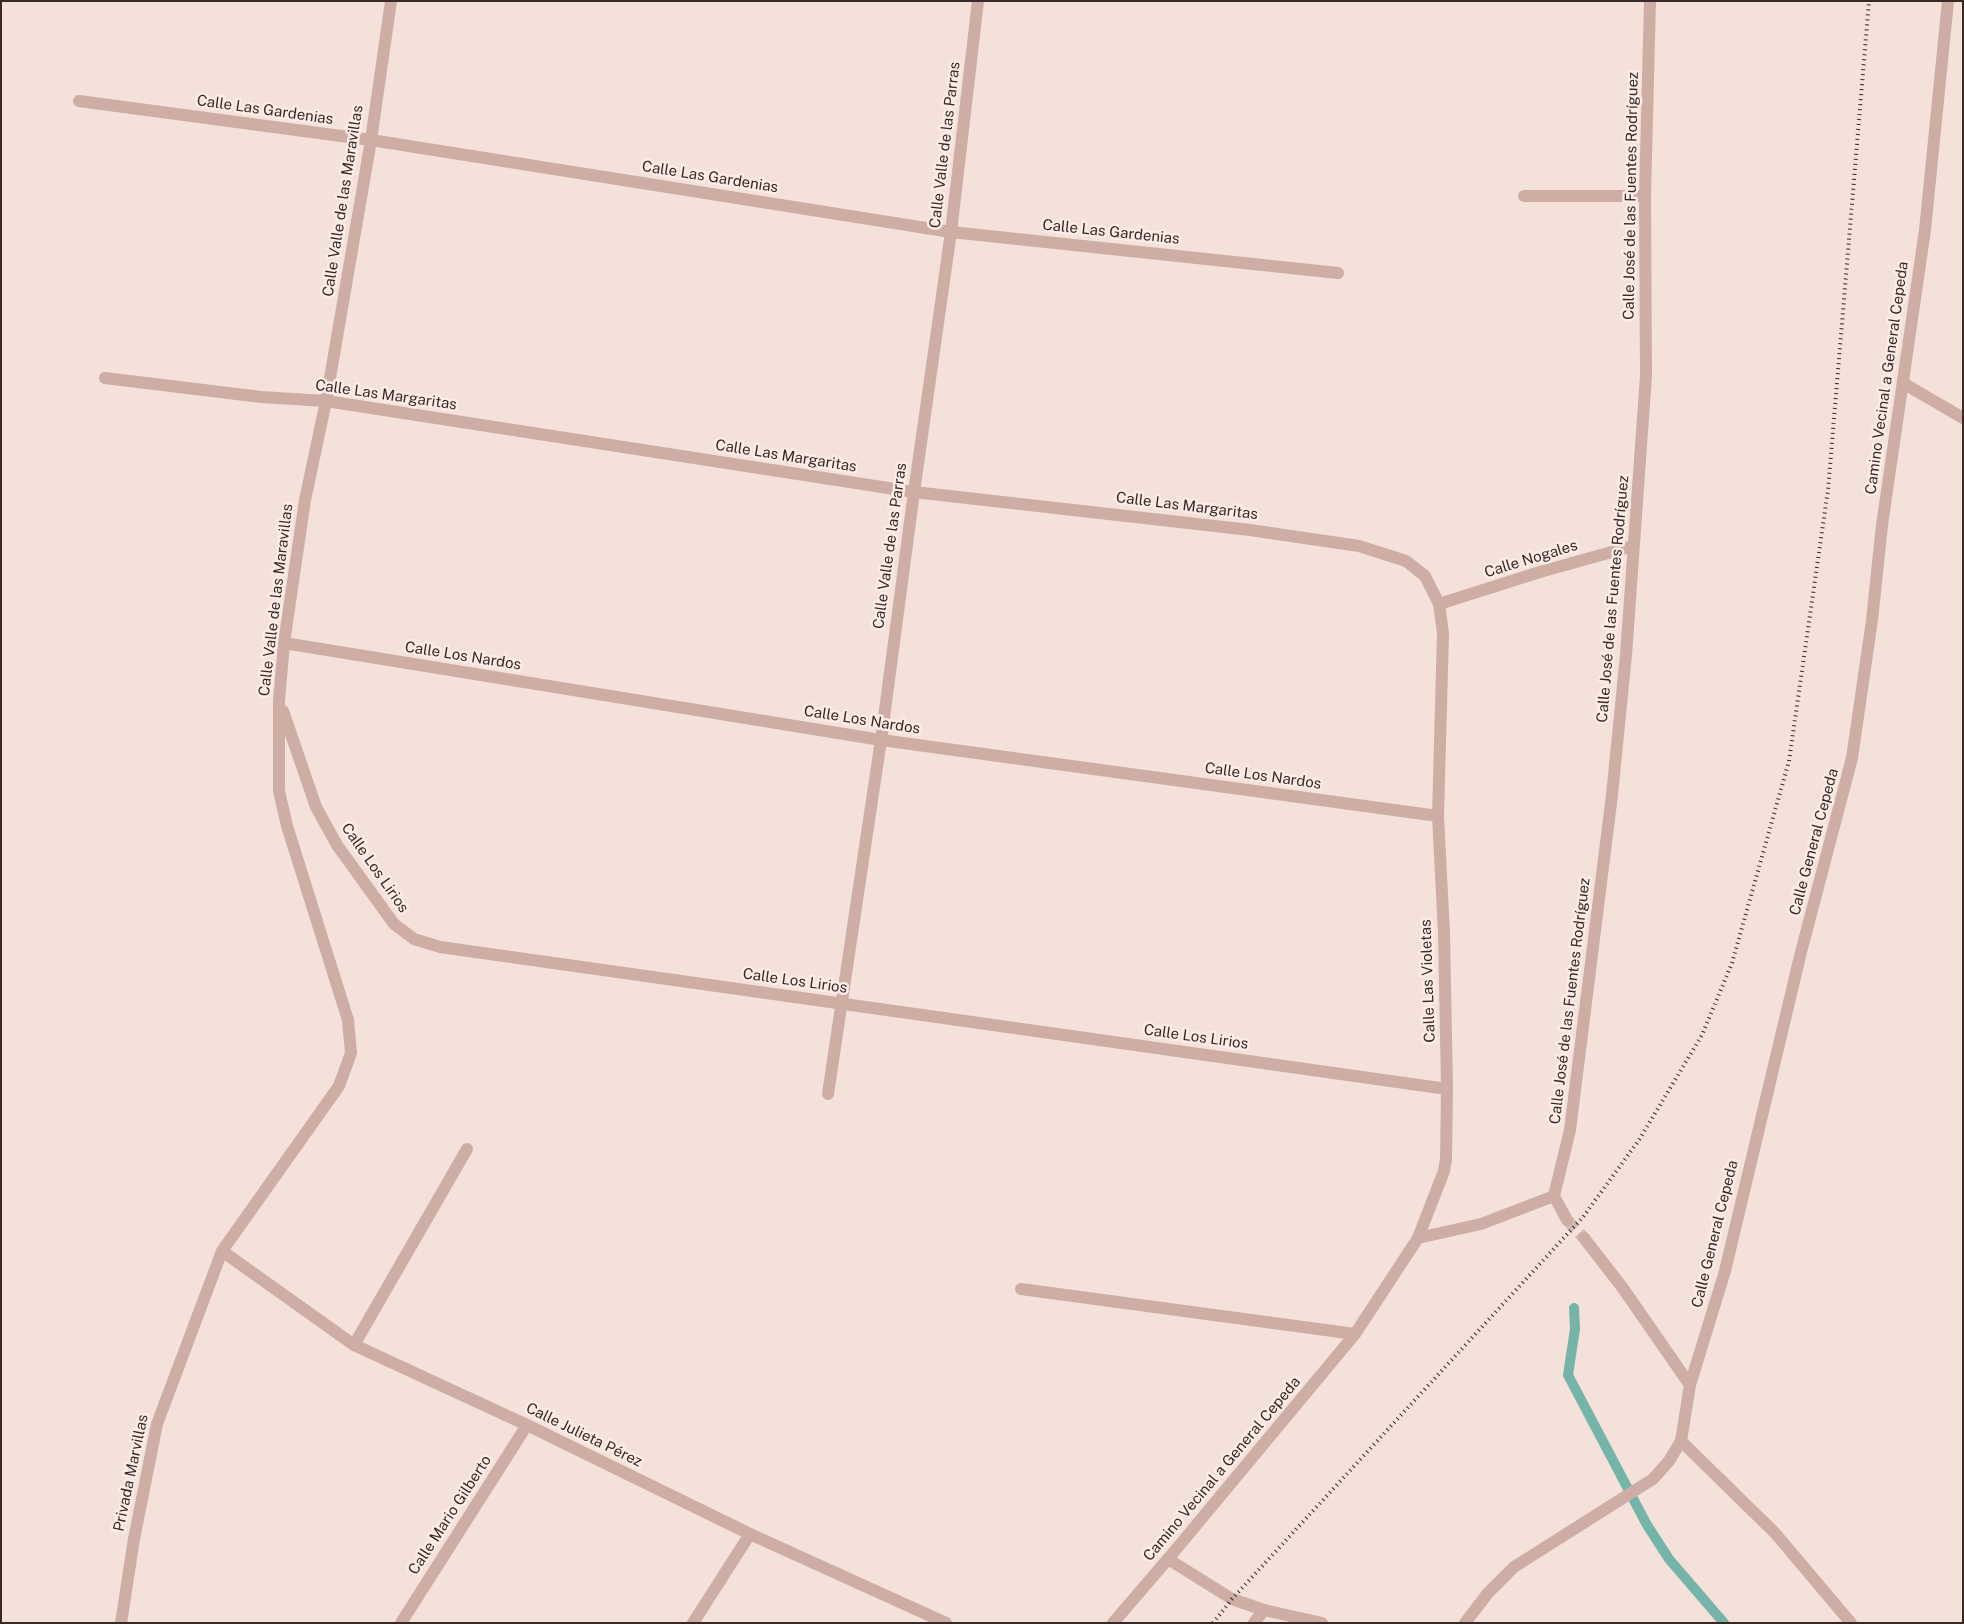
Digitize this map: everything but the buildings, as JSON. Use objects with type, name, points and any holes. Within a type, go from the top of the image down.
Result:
[{"type":"street","name":"Calle Valle de las Maravillas","points":[[222,1251],[339,1086],[351,1053],[348,1020],[282,807],[279,790],[279,701],[284,643],[305,500],[326,401],[371,140],[391,1]]},
{"type":"street","name":"Calle Valle de las Parras","points":[[828,1094],[881,740],[951,232],[978,1]]},
{"type":"street","name":"Calle José de las Fuentes Rodríguez","points":[[1554,1196],[1570,1130],[1612,795],[1626,654],[1646,376],[1645,196],[1650,1]]},
{"type":"street","name":"Camino Vecinal a General Cepeda","points":[[1852,758],[1872,620],[1882,526],[1925,230],[1948,1]]},
{"type":"street","name":"Calle Las Gardenias","points":[[79,101],[371,140],[951,232],[1338,272]]},
{"type":"street","points":[[1524,196],[1645,196]]},
{"type":"street","name":"Calle Las Margaritas","points":[[106,378],[261,397],[326,401],[914,492],[1250,530],[1359,546],[1406,561],[1425,576],[1440,604]]},
{"type":"street","points":[[1903,383],[1963,418]]},
{"type":"street","name":"Calle Nogales","points":[[1440,604],[1540,572],[1633,546]]},
{"type":"street","name":"Calle Las Violetas","points":[[1355,1334],[1418,1238],[1444,1171],[1446,1159],[1447,1089],[1444,933],[1438,816],[1443,670],[1443,633],[1440,604]]},
{"type":"street","name":"Calle Los Nardos","points":[[284,643],[881,740],[1438,816]]},
{"type":"street","name":"Calle Los Lirios","points":[[279,701],[316,807],[337,845],[394,924],[414,939],[440,947],[1447,1089]]},
{"type":"street","name":"Calle General Cepeda","points":[[1465,1623],[1488,1593],[1514,1567],[1653,1479],[1669,1461],[1681,1441],[1690,1385],[1725,1271],[1801,952],[1852,758]]},
{"type":"street","points":[[354,1345],[467,1150]]},
{"type":"street","points":[[1418,1238],[1481,1224],[1554,1196],[1567,1220]]},
{"type":"street","points":[[1584,1238],[1622,1287],[1690,1385]]},
{"type":"street","name":"Calle Julieta Pérez","points":[[222,1251],[354,1345],[527,1425],[750,1534],[946,1623]]},
{"type":"street","name":"Privada Marvillas","points":[[121,1623],[134,1539],[157,1424],[222,1251]]},
{"type":"street","points":[[1021,1289],[1355,1334]]},
{"type":"street","name":"Camino Vecinal a General Cepeda","points":[[1113,1623],[1355,1334]]},
{"type":"street","name":"Calle Mario Gilberto","points":[[401,1623],[527,1425]]},
{"type":"street","points":[[1681,1441],[1776,1533],[1850,1623]]},
{"type":"street","points":[[693,1623],[750,1534]]},
{"type":"street","points":[[1168,1559],[1232,1599],[1264,1610],[1322,1623]]},
{"type":"street","points":[[1254,1623],[1264,1610]]},
{"type":"waterway","points":[[1574,1308],[1575,1329],[1568,1375],[1647,1525],[1669,1559],[1724,1623]]},
{"type":"tunnel","points":[[1567,1220],[1584,1238]]},
{"type":"railway","points":[[1213,1623],[1232,1599],[1583,1217],[1639,1140],[1702,1035],[1732,963],[1789,761],[1828,490],[1869,1]]}]
